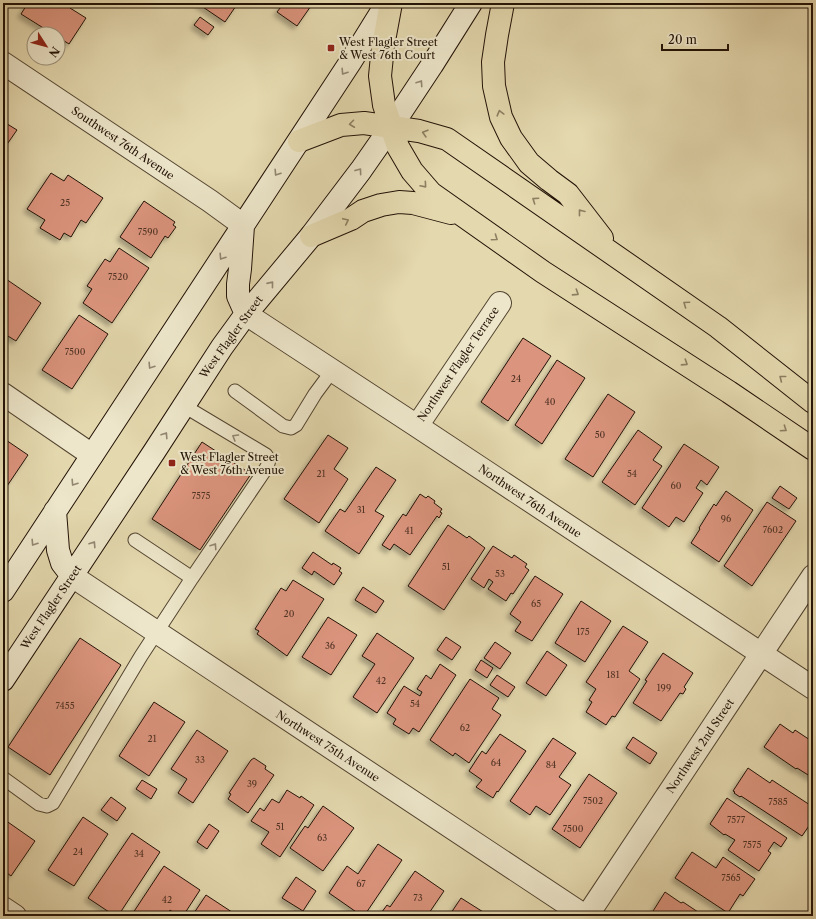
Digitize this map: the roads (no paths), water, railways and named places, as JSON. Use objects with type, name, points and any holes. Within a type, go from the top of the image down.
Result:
[{"type":"highway","points":[[391,3],[383,46],[380,76],[384,105],[398,147],[412,171],[431,193],[543,272],[729,392],[813,449]]},
{"type":"highway","points":[[503,3],[493,62],[494,86],[501,117],[511,138],[529,163],[568,194],[613,254]]},
{"type":"highway","points":[[299,141],[342,125],[364,123],[419,131],[447,139],[718,327],[813,402]]},
{"type":"highway","points":[[311,236],[381,204],[399,202],[413,203],[464,216]]},
{"type":"street","points":[[7,576],[56,511],[299,141],[387,3]]},
{"type":"street","name":"West Flagler Street","points":[[3,680],[222,346],[343,194],[391,127],[471,3]]},
{"type":"street","name":"Southwest 76th Avenue","points":[[3,63],[210,201],[243,225]]},
{"type":"street","points":[[243,225],[238,296],[246,314]]},
{"type":"street","name":"Northwest Flagler Terrace","points":[[417,426],[500,303]]},
{"type":"street","name":"Northwest 76th Avenue","points":[[246,314],[813,688]]},
{"type":"street","points":[[3,394],[92,454]]},
{"type":"street","points":[[56,511],[58,550],[62,563],[72,576]]},
{"type":"street","name":"Northwest 75th Avenue","points":[[72,576],[586,916]]},
{"type":"street","name":"Northwest 2nd Street","points":[[586,916],[813,576]]},
{"type":"street","points":[[3,908],[15,916]]},
{"type":"lane","points":[[235,391],[283,426],[291,428],[296,425],[332,370]]},
{"type":"lane","points":[[3,778],[39,804],[47,806],[53,803],[156,632],[267,467],[269,460],[266,455],[184,406]]},
{"type":"lane","points":[[135,540],[192,578]]},
{"type":"place","name":"West Flagler Street & West 76th Court","points":[[331,48]]},
{"type":"place","name":"West Flagler Street & West 76th Avenue","points":[[172,463]]}]
